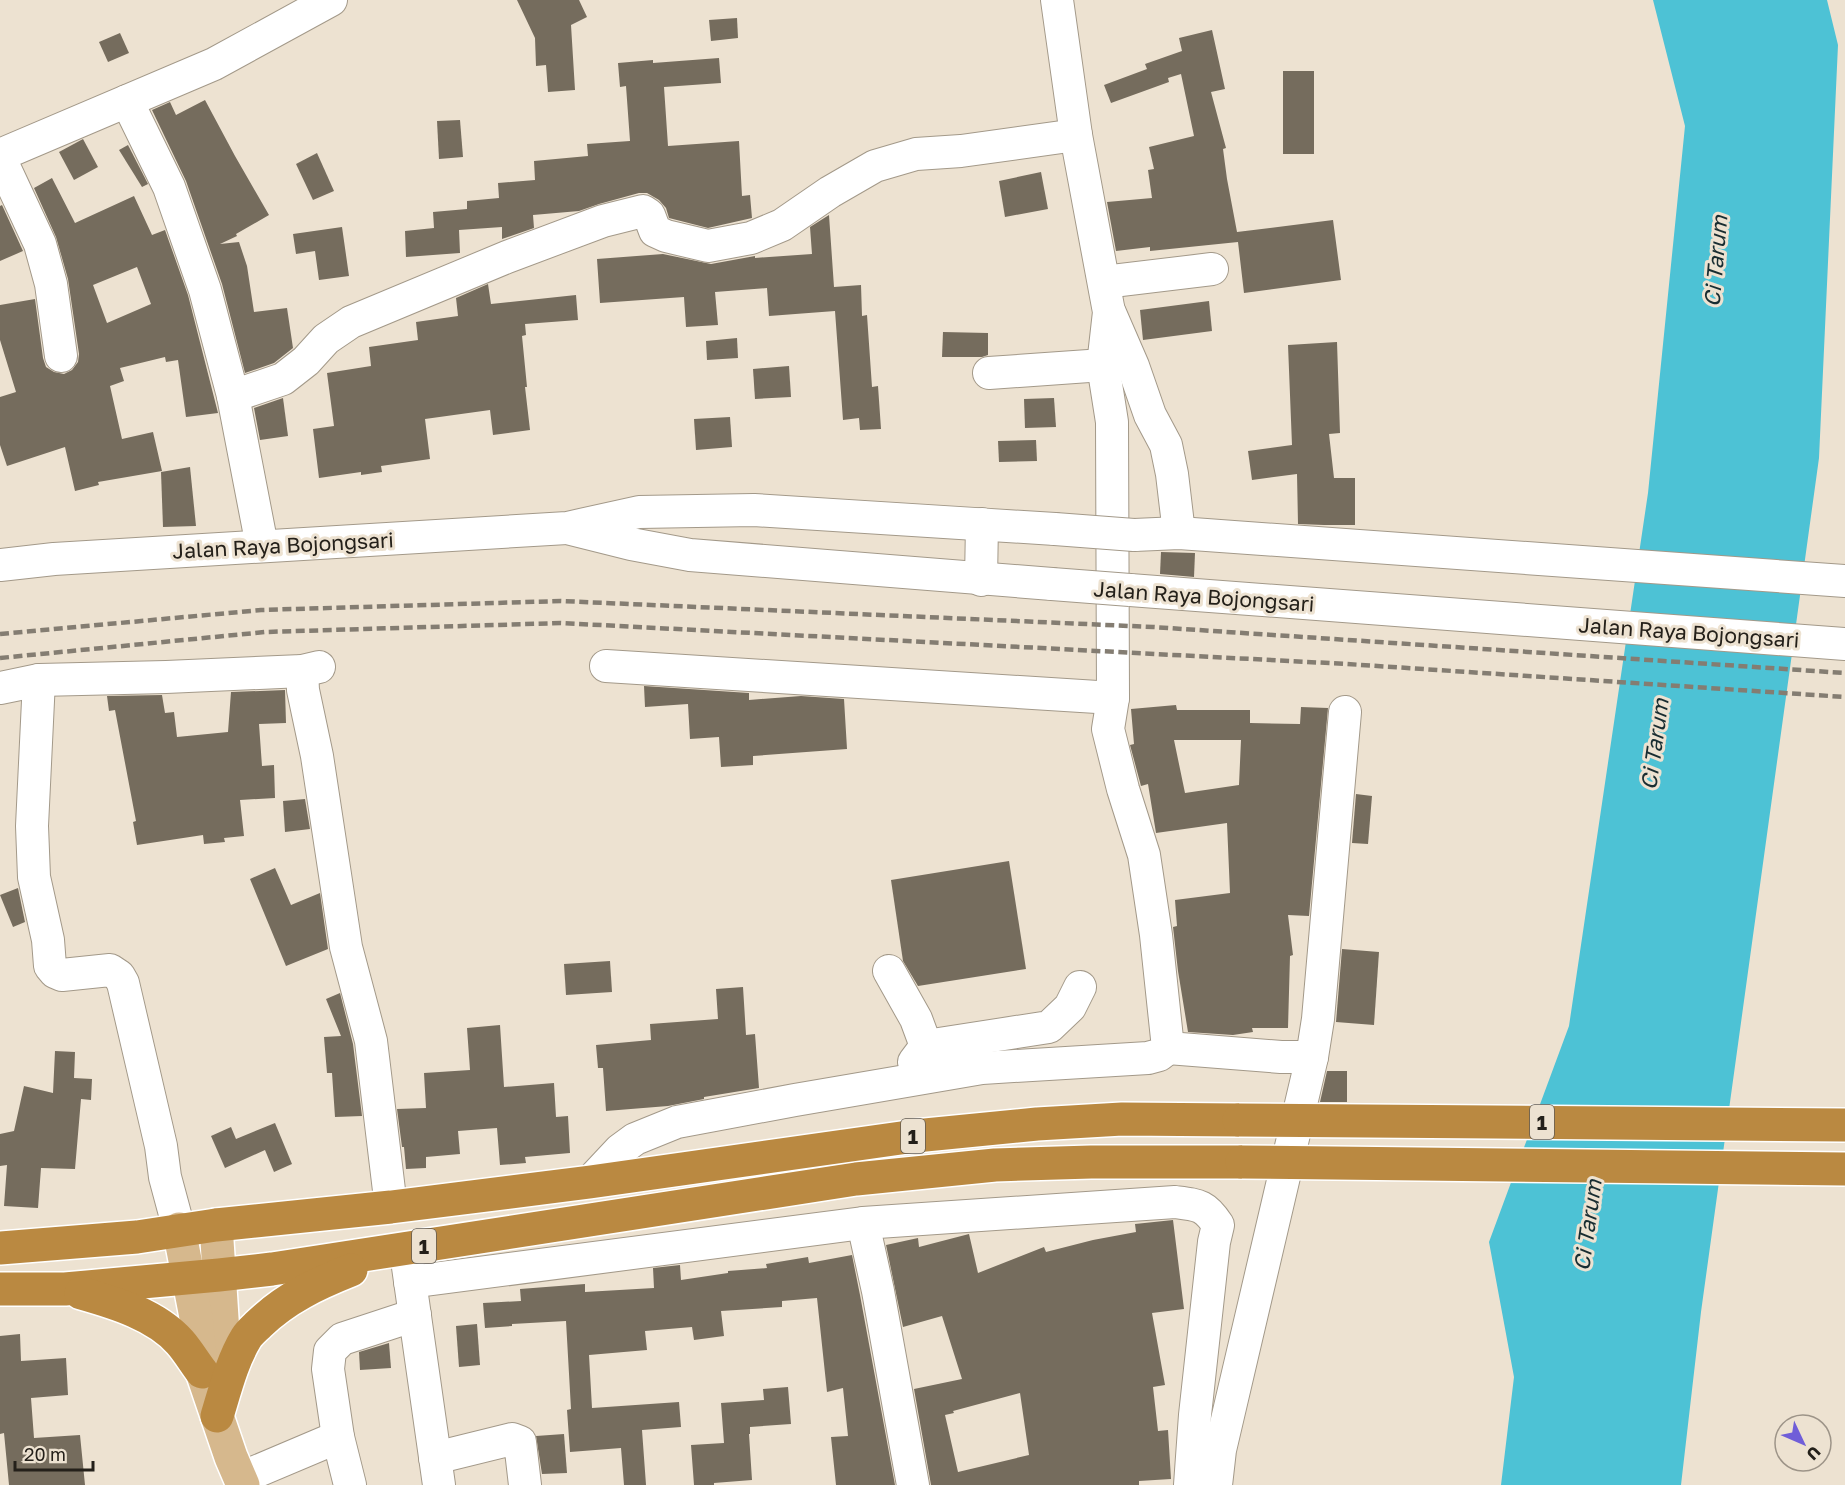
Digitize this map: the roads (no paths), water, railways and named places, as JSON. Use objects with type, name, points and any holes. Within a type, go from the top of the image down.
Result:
[{"type":"highway","name":"1","points":[[0,1248],[136,1237],[216,1224],[391,1207],[590,1182],[892,1139],[1015,1126],[1122,1119],[1845,1125]]},
{"type":"highway","name":"1","points":[[0,1289],[65,1289],[204,1277],[856,1179],[995,1165],[1092,1162],[1242,1162],[1845,1169]]},
{"type":"highway","points":[[217,1416],[230,1374],[247,1337],[268,1315],[289,1298],[317,1284],[405,1248]]},
{"type":"highway","points":[[65,1289],[109,1301],[141,1314],[162,1326],[180,1342],[202,1372]]},
{"type":"main road","points":[[216,1224],[196,1317],[202,1372],[242,1482]]},
{"type":"main road","points":[[179,1229],[204,1277],[224,1349],[217,1416]]},
{"type":"street","points":[[61,356],[51,284],[40,244],[0,156],[214,64],[331,0]]},
{"type":"street","points":[[1057,0],[1076,135],[1109,312],[1133,366],[1150,415],[1166,445],[1179,533]]},
{"type":"street","points":[[127,101],[170,187],[205,290],[233,396],[262,546]]},
{"type":"street","points":[[233,396],[283,379],[306,361],[326,339],[351,322],[507,257],[603,221],[643,211],[649,215],[655,231],[680,240],[708,246],[751,238],[782,225],[830,192],[875,166],[916,153],[962,151],[1076,135]]},
{"type":"street","points":[[1104,282],[1212,269]]},
{"type":"street","points":[[1109,312],[1103,364],[1112,422],[1113,699],[1108,729],[1123,789],[1144,855],[1156,935],[1168,1048]]},
{"type":"street","points":[[989,373],[1103,364]]},
{"type":"street","points":[[1112,422],[1150,415]]},
{"type":"street","name":"Jalan Raya Bojongsari","points":[[0,565],[54,559],[567,528],[639,512],[754,510],[1134,535],[1179,533],[1845,581]]},
{"type":"street","points":[[981,579],[982,524]]},
{"type":"street","name":"Jalan Raya Bojongsari","points":[[567,528],[631,544],[690,555],[1845,644]]},
{"type":"street","points":[[606,666],[1113,699]]},
{"type":"street","points":[[0,688],[39,680],[166,677],[311,669],[303,690],[317,756],[346,947],[370,1041],[391,1207]]},
{"type":"street","points":[[39,680],[32,826],[34,877],[48,940],[51,966],[55,972],[62,975],[110,970],[123,983],[161,1146],[165,1177],[179,1229]]},
{"type":"street","points":[[1216,1485],[1220,1450],[1312,1057],[1319,1008],[1345,712]]},
{"type":"street","points":[[889,972],[916,1019],[926,1046]]},
{"type":"street","points":[[899,1082],[926,1046],[1049,1027],[1070,1007],[1080,987]]},
{"type":"street","points":[[590,1182],[620,1150],[635,1139],[677,1122],[899,1082],[982,1068],[1148,1058],[1168,1048],[1281,1057],[1312,1057]]},
{"type":"street","points":[[410,1282],[863,1223],[1175,1202],[1193,1204],[1208,1210],[1218,1225],[1190,1485]]},
{"type":"street","points":[[863,1223],[878,1291],[913,1485]]},
{"type":"street","points":[[405,1248],[437,1472],[512,1439],[520,1442],[525,1485]]},
{"type":"street","points":[[350,1485],[338,1437],[328,1369],[330,1351],[342,1339],[415,1315]]},
{"type":"street","points":[[242,1482],[338,1437]]},
{"type":"water","name":"Ci Tarum","points":[[1653,0],[1827,0],[1838,45],[1819,458],[1701,1312],[1681,1485],[1501,1485],[1514,1377],[1489,1242],[1569,1026],[1648,493],[1685,126]]},
{"type":"railway","points":[[0,634],[261,610],[561,601],[1153,627],[1845,673]]},
{"type":"railway","points":[[0,658],[265,632],[561,623],[1347,664],[1845,697]]}]
